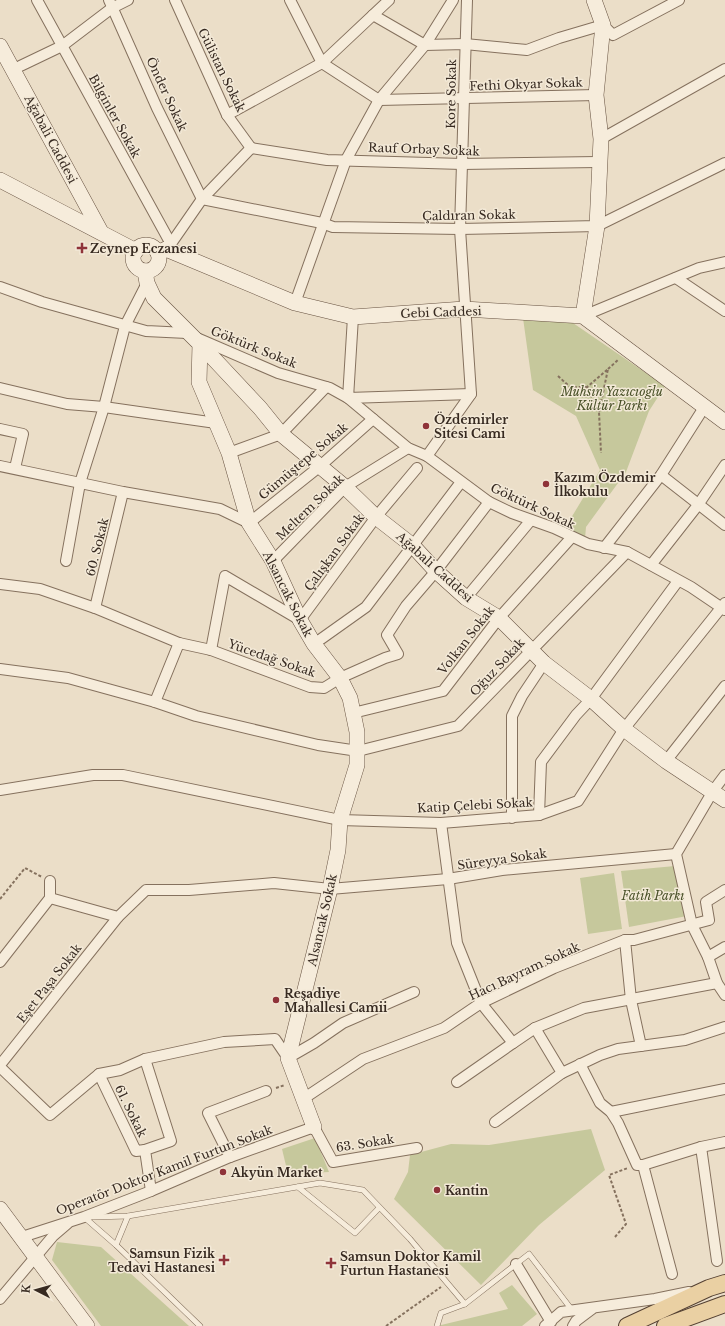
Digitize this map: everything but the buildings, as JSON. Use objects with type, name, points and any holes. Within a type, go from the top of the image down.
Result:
[{"type":"main road","points":[[627,1326],[709,1288],[725,1283]]},
{"type":"main road","points":[[664,1326],[725,1304]]},
{"type":"street","name":"Bilginler Sokak","points":[[37,0],[62,46],[165,249]]},
{"type":"street","points":[[14,69],[62,46],[110,4],[128,0]]},
{"type":"street","name":"Gülistan Sokak","points":[[175,0],[228,115],[250,148]]},
{"type":"street","points":[[290,0],[322,63],[379,100]]},
{"type":"street","points":[[228,115],[322,63],[389,0]]},
{"type":"street","points":[[295,303],[322,223],[346,160],[379,100],[425,45],[453,0]]},
{"type":"street","name":"Kore Sokak","points":[[464,309],[460,229],[467,0]]},
{"type":"street","points":[[594,0],[603,25],[613,35],[679,0]]},
{"type":"street","name":"Önder Sokak","points":[[110,4],[157,108],[202,199]]},
{"type":"street","points":[[373,15],[425,45],[465,44],[526,50],[559,38],[603,25]]},
{"type":"street","points":[[583,316],[597,226],[598,162],[601,139],[596,95],[603,25]]},
{"type":"street","name":"Ağabali Caddesi","points":[[0,46],[14,69],[101,232]]},
{"type":"street","points":[[601,139],[725,69]]},
{"type":"street","name":"Fethi Okyar Sokak","points":[[379,100],[596,95]]},
{"type":"street","points":[[66,562],[80,483],[104,407],[125,326],[146,277],[154,269],[165,249],[202,199],[250,148]]},
{"type":"street","name":"Rauf Orbay Sokak","points":[[250,148],[327,160],[462,164],[598,162]]},
{"type":"street","name":"Çaldıran Sokak","points":[[202,199],[322,223],[333,227],[460,229],[597,226],[723,168]]},
{"type":"street","points":[[2,185],[101,232],[136,251]]},
{"type":"street","name":"Gebi Caddesi","points":[[136,251],[141,246],[165,249],[295,303],[353,317],[464,309],[583,316]]},
{"type":"street","name":"Ağabali Caddesi","points":[[136,251],[134,257],[135,264],[146,277],[154,298],[260,408],[280,434],[345,487],[376,517],[413,546],[436,571],[466,598],[499,618],[544,663],[591,699],[624,729],[666,761],[719,796]]},
{"type":"street","points":[[583,316],[699,268],[725,262]]},
{"type":"street","points":[[676,278],[725,311]]},
{"type":"street","points":[[0,287],[42,302],[125,326],[146,331],[189,333]]},
{"type":"street","points":[[427,456],[470,394],[464,309]]},
{"type":"street","points":[[583,316],[725,422]]},
{"type":"street","points":[[353,317],[348,398],[470,394]]},
{"type":"street","name":"Göktürk Sokak","points":[[189,333],[278,373],[326,387],[348,398],[408,448],[427,456],[489,502],[554,528],[571,538],[588,544],[627,552],[724,606]]},
{"type":"street","name":"Alsancak Sokak","points":[[189,333],[199,382],[229,453],[249,523],[273,561],[300,620],[314,644],[340,678],[350,698],[357,732],[357,765],[340,820],[338,850],[330,889],[288,1058]]},
{"type":"street","points":[[229,453],[280,434],[326,387]]},
{"type":"street","points":[[0,388],[67,404],[104,407],[216,423]]},
{"type":"street","points":[[604,548],[661,475],[705,406]]},
{"type":"street","name":"Gümüştepe Sokak","points":[[249,523],[319,467],[373,419]]},
{"type":"street","points":[[0,429],[23,434],[15,468]]},
{"type":"street","name":"Meltem Sokak","points":[[273,561],[345,487],[408,448]]},
{"type":"street","points":[[651,565],[698,505],[725,465]]},
{"type":"street","points":[[0,466],[123,492],[220,509],[249,523]]},
{"type":"street","name":"Çalışkan Sokak","points":[[300,620],[376,517],[417,468]]},
{"type":"street","points":[[661,475],[725,525]]},
{"type":"street","points":[[314,644],[366,607],[461,482]]},
{"type":"street","name":"60. Sokak","points":[[95,608],[123,492]]},
{"type":"street","name":"Yücedağ Sokak","points":[[0,584],[40,589],[95,608],[179,642],[211,650],[310,687],[324,688],[340,678],[385,658],[398,654],[387,635],[406,606],[436,571],[489,502]]},
{"type":"street","points":[[466,598],[531,520]]},
{"type":"street","name":"Volkan Sokak","points":[[353,713],[442,691],[499,618],[571,538]]},
{"type":"street","name":"Oğuz Sokak","points":[[358,751],[458,726],[531,649],[627,552]]},
{"type":"street","points":[[211,650],[225,576],[300,620]]},
{"type":"street","points":[[539,815],[541,762],[576,715],[591,699],[678,581]]},
{"type":"street","name":"Katip Çelebi Sokak","points":[[0,790],[93,775],[124,775],[340,820],[441,823],[539,815],[578,801],[624,729],[724,606]]},
{"type":"street","points":[[155,702],[179,642]]},
{"type":"street","points":[[512,818],[512,716],[522,696],[544,663]]},
{"type":"street","points":[[0,669],[68,678],[155,702],[196,716],[318,745],[358,751]]},
{"type":"street","points":[[666,761],[725,686]]},
{"type":"street","points":[[725,775],[719,796],[676,854],[692,925],[708,957],[717,983],[725,995]]},
{"type":"street","points":[[441,823],[457,943],[481,1003],[513,1043]]},
{"type":"street","name":"Süreyya Sokak","points":[[118,917],[146,890],[189,890],[274,883],[330,889],[448,879],[502,870],[676,854]]},
{"type":"street","points":[[0,962],[50,898],[50,881]]},
{"type":"street","name":"Hacı Bayram Sokak","points":[[303,1099],[363,1059],[444,1028],[481,1003],[554,968],[625,940],[634,940],[709,920],[706,902],[725,890]]},
{"type":"street","points":[[50,898],[118,917]]},
{"type":"street","name":"Eşet Paşa Sokak","points":[[98,1074],[50,1115],[0,1066],[118,917]]},
{"type":"street","points":[[625,940],[631,1000],[642,1046]]},
{"type":"street","points":[[708,957],[725,947]]},
{"type":"street","points":[[457,1082],[535,1028],[584,1008],[717,983]]},
{"type":"street","points":[[288,1058],[314,1044],[343,1023],[414,992]]},
{"type":"street","points":[[494,1122],[562,1073],[580,1064],[618,1049],[685,1040],[725,1027]]},
{"type":"street","points":[[535,1028],[562,1073]]},
{"type":"street","points":[[98,1074],[120,1070],[145,1059],[224,1042],[275,1039],[288,1058],[314,1127]]},
{"type":"street","points":[[145,1059],[171,1141],[145,1150],[151,1191]]},
{"type":"street","points":[[580,1064],[600,1103],[611,1112],[640,1165],[672,1274]]},
{"type":"street","name":"61. Sokak","points":[[98,1074],[136,1151],[145,1150]]},
{"type":"street","points":[[611,1112],[725,1089]]},
{"type":"street","points":[[230,1157],[208,1113],[266,1091]]},
{"type":"street","name":"Operatör Doktor Kamil Furtun Sokak","points":[[22,1237],[84,1217],[151,1191],[230,1157],[314,1127]]},
{"type":"street","name":"63. Sokak","points":[[314,1127],[333,1162],[417,1148]]},
{"type":"street","points":[[640,1165],[701,1147],[725,1142]]},
{"type":"street","points":[[701,1147],[717,1261]]},
{"type":"street","points":[[0,1209],[86,1326]]},
{"type":"street","points":[[0,1299],[53,1236],[72,1220]]},
{"type":"street","points":[[516,1264],[548,1324],[562,1312],[655,1299],[709,1288]]},
{"type":"street","points":[[562,1312],[572,1326],[583,1314],[594,1308]]},
{"type":"lane","points":[[84,1217],[128,1216],[320,1183],[363,1190],[410,1239],[465,1304]]},
{"type":"lane","points":[[298,1187],[355,1233],[379,1208]]},
{"type":"lane","points":[[116,1245],[128,1216]]},
{"type":"lane","points":[[84,1217],[116,1245],[200,1326]]},
{"type":"lane","points":[[437,1326],[441,1314],[465,1304],[529,1254],[572,1310]]},
{"type":"path","points":[[558,376],[570,387],[587,387],[608,369],[599,412],[600,453]]},
{"type":"path","points":[[587,387],[599,412]]},
{"type":"path","points":[[0,899],[25,868],[50,881]]},
{"type":"path","points":[[266,1091],[296,1082]]},
{"type":"path","points":[[615,1237],[626,1224],[609,1175],[640,1165]]},
{"type":"path","points":[[386,1326],[447,1283]]},
{"type":"green space","name":"Muhsin Yazıcıoğlu Kültür Parkı","points":[[523,318],[573,323],[665,386],[649,411],[626,472],[586,527],[585,539],[565,528],[600,470],[576,416],[533,390]]},
{"type":"green space","name":"Fatih Parkı","points":[[675,866],[687,916],[629,927],[621,871]]},
{"type":"green space","points":[[614,873],[622,929],[588,934],[580,878]]},
{"type":"green space","points":[[591,1129],[605,1170],[539,1225],[481,1285],[394,1199],[408,1172],[410,1155],[451,1144],[489,1145]]},
{"type":"green space","points":[[315,1138],[329,1172],[288,1174],[282,1149]]},
{"type":"green space","points":[[57,1242],[101,1247],[189,1326],[101,1326],[52,1260]]},
{"type":"green space","points":[[512,1285],[537,1314],[522,1326],[437,1326],[508,1309],[499,1293]]},
{"type":"place","name":"Zeynep Eczanesi","points":[[82,248]]},
{"type":"place","name":"Özdemirler Sitesi Cami","points":[[426,426]]},
{"type":"place","name":"Kazım Özdemir İlkokulu","points":[[546,484]]},
{"type":"place","name":"Reşadiye Mahallesi Camii","points":[[276,1000]]},
{"type":"place","name":"Akyün Market","points":[[223,1172]]},
{"type":"place","name":"Kantin","points":[[437,1190]]},
{"type":"place","name":"Samsun Fizik Tedavi Hastanesi","points":[[224,1260]]},
{"type":"place","name":"Samsun Doktor Kamil Furtun Hastanesi","points":[[331,1263]]}]
